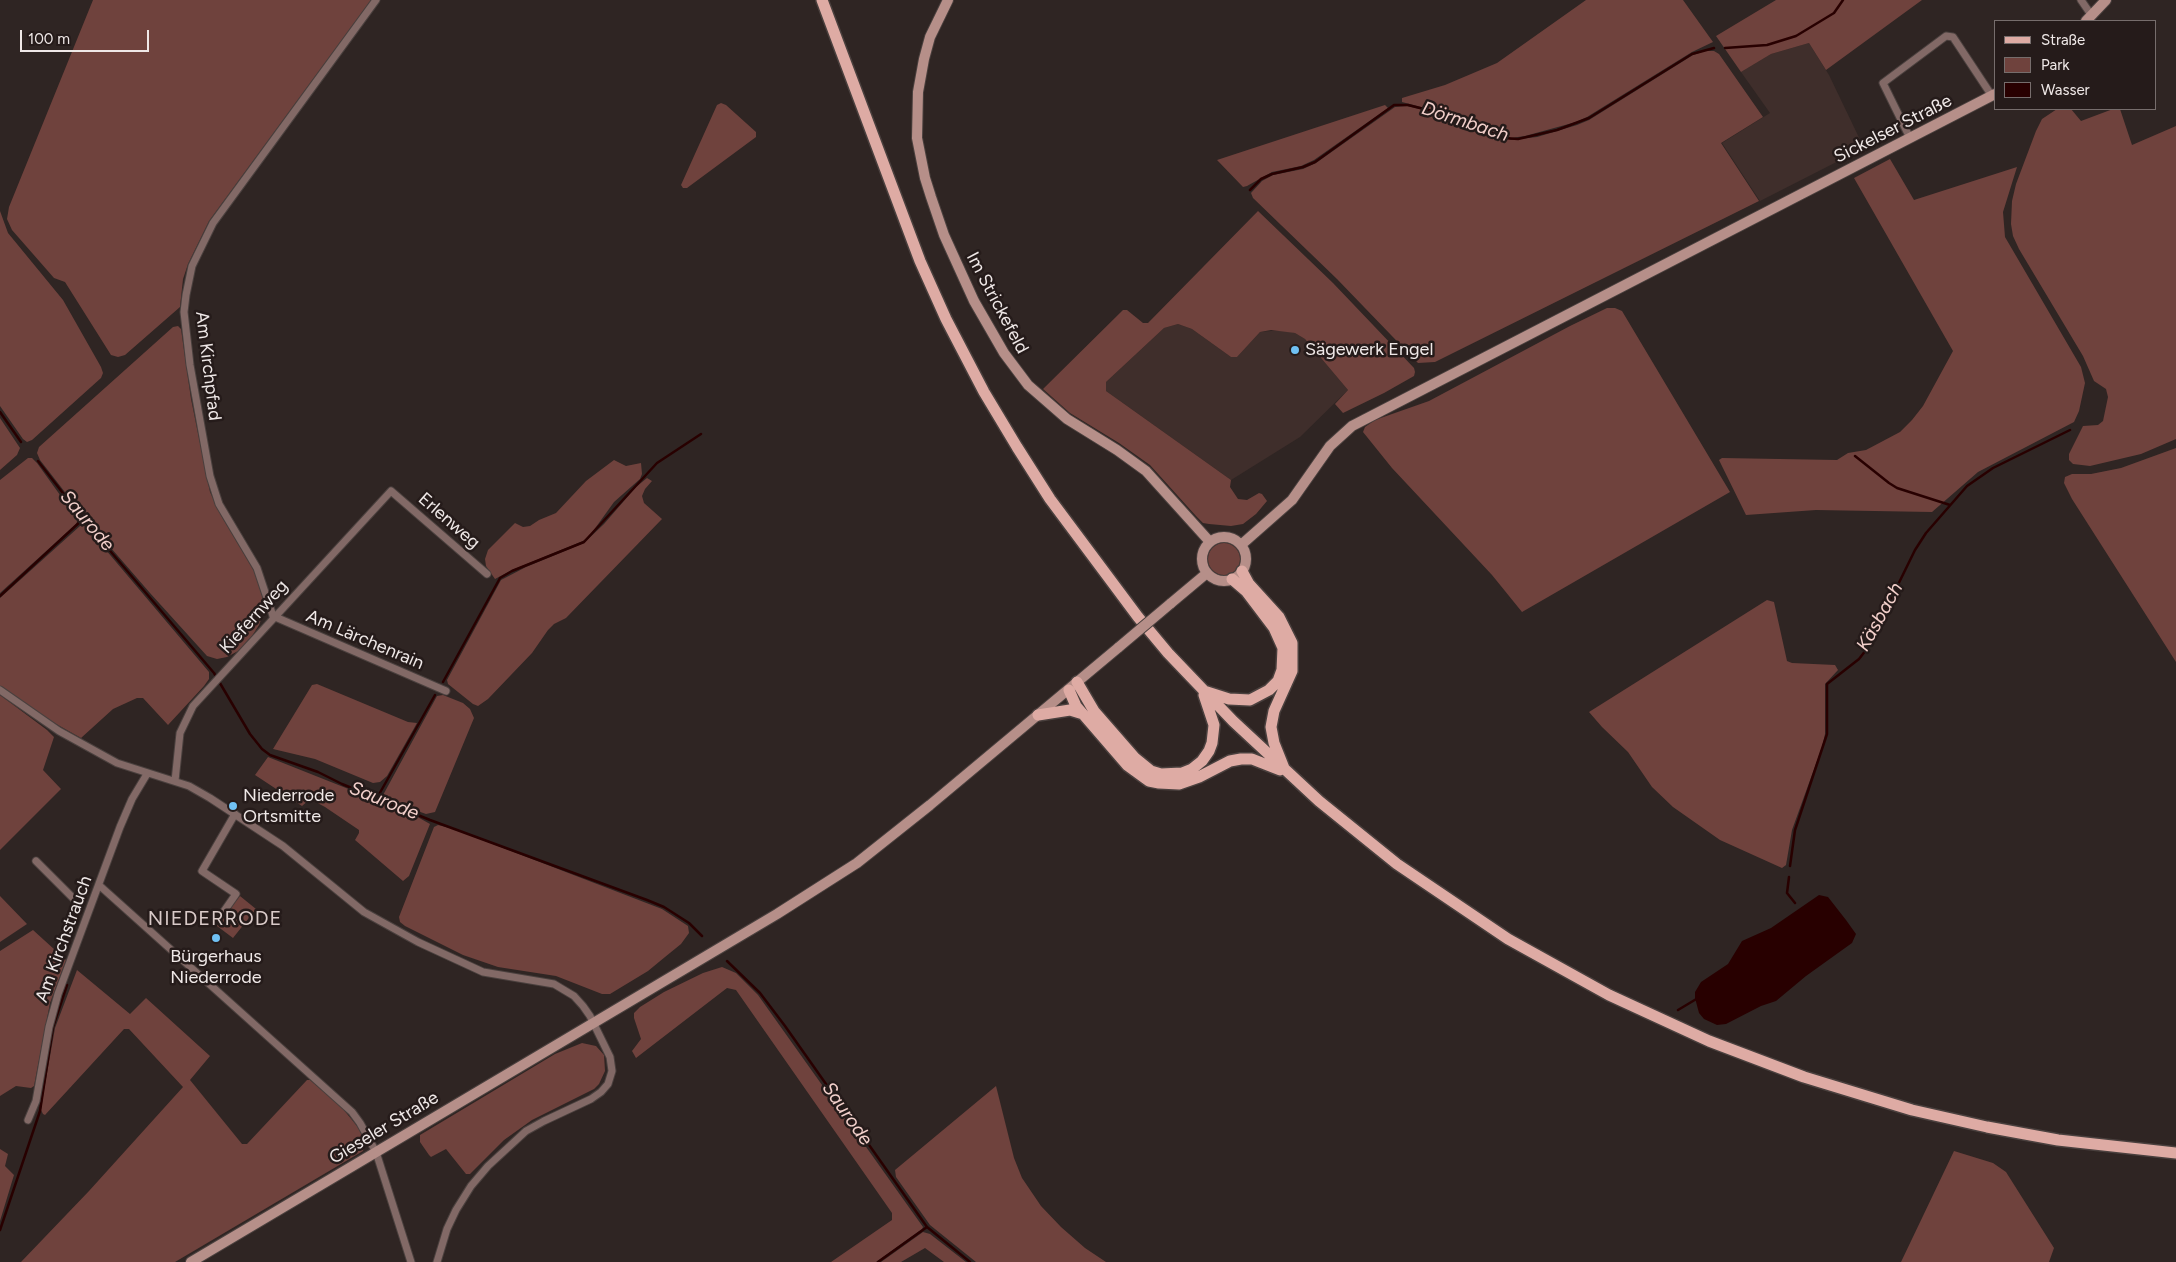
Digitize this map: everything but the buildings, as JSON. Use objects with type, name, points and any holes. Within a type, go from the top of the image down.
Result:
[{"type":"main road","points":[[822,0],[878,156],[920,261],[946,319],[984,392],[1050,499],[1138,617],[1203,691],[1286,772],[1354,831],[1397,864],[1502,934],[1609,995],[1709,1041],[1770,1065],[1841,1089],[1948,1118],[2058,1140],[2176,1153]]},
{"type":"main road","name":"Im Strickefeld","points":[[948,0],[930,37],[924,58],[918,92],[917,138],[925,178],[944,235],[974,301],[1004,353],[1028,385],[1067,419],[1117,450],[1146,471],[1179,505],[1210,542]]},
{"type":"main road","points":[[2089,19],[2106,0]]},
{"type":"main road","name":"Sickelser Straße","points":[[1241,545],[1292,500],[1330,446],[1352,426],[1994,95]]},
{"type":"main road","points":[[1223,537],[1230,538],[1241,545],[1246,558],[1242,571],[1232,579],[1218,580],[1207,573],[1202,560],[1205,547],[1210,542],[1223,537]]},
{"type":"main road","points":[[1242,571],[1249,584],[1279,617],[1292,644],[1292,671],[1274,711],[1271,727],[1274,744],[1286,772]]},
{"type":"main road","name":"Gieseler Straße","points":[[191,1262],[777,914],[857,863],[894,835],[1207,573]]},
{"type":"main road","points":[[1203,691],[1230,699],[1250,700],[1269,690],[1278,680],[1282,670],[1284,648],[1274,628],[1246,592],[1232,579]]},
{"type":"main road","points":[[1073,686],[1135,758],[1151,771],[1172,775],[1192,769],[1202,761],[1212,743],[1214,725],[1203,691]]},
{"type":"main road","points":[[1073,686],[1076,706],[1133,771],[1154,782],[1168,784],[1190,781],[1225,763],[1240,758],[1252,759],[1286,772]]},
{"type":"main road","points":[[1038,715],[1070,710],[1084,715]]},
{"type":"street","name":"Am Kirchpfad","points":[[273,616],[257,568],[219,504],[210,476],[186,336],[184,312],[188,280],[198,251],[217,217],[376,0]]},
{"type":"street","points":[[2081,0],[2089,19]]},
{"type":"street","points":[[1910,138],[1883,82],[1946,36],[1953,37],[1994,95]]},
{"type":"street","name":"Erlenweg","points":[[390,491],[488,574]]},
{"type":"street","name":"Kiefernweg","points":[[175,781],[178,743],[184,722],[193,706],[273,616],[390,491]]},
{"type":"street","name":"Am Lärchenrain","points":[[273,616],[446,691]]},
{"type":"street","points":[[0,690],[40,719],[117,763],[189,786],[235,814],[307,864],[364,912],[418,942],[473,968],[493,974],[541,981],[565,989],[574,996],[593,1023],[610,1057],[612,1070],[608,1084],[592,1099],[544,1121],[526,1132],[488,1166],[471,1186],[456,1210],[447,1229],[436,1262]]},
{"type":"street","name":"Am Kirchstrauch","points":[[28,1120],[36,1101],[49,1028],[58,994],[100,886],[120,827],[132,799],[147,774]]},
{"type":"street","points":[[222,914],[236,894],[202,872],[235,814]]},
{"type":"street","name":"Am Kirchstrauch","points":[[36,861],[75,900]]},
{"type":"street","points":[[100,886],[352,1112],[360,1122],[376,1152],[411,1262]]},
{"type":"shaded area","points":[[1809,43],[1829,75],[1864,148],[1760,201],[1722,143],[1770,113],[1741,72],[1771,54]]},
{"type":"shaded area","name":"Sägewerk Engel","points":[[1178,324],[1192,329],[1231,357],[1237,357],[1260,332],[1282,330],[1295,333],[1305,339],[1348,390],[1300,437],[1231,480],[1106,391],[1106,382],[1164,328]]},
{"type":"green space","points":[[93,0],[371,0],[209,221],[188,264],[183,279],[180,307],[125,355],[118,357],[111,355],[65,282],[54,278],[12,230],[7,219],[9,207]]},
{"type":"green space","points":[[1586,0],[1683,0],[1713,42],[1692,52],[1587,117],[1576,122],[1525,136],[1511,138],[1459,117],[1402,102],[1402,98],[1445,85],[1497,63]]},
{"type":"green space","points":[[1776,0],[1922,0],[1826,70],[1809,43],[1771,54],[1741,72],[1716,36]]},
{"type":"green space","points":[[1705,51],[1714,51],[1719,54],[1763,117],[1721,143],[1759,201],[1435,362],[1418,363],[1337,279],[1253,198],[1251,193],[1262,181],[1273,175],[1303,169],[1316,163],[1395,107],[1407,106],[1440,114],[1511,140],[1537,137],[1589,120],[1693,55]]},
{"type":"green space","points":[[721,103],[726,105],[756,132],[756,137],[687,188],[683,188],[681,185],[717,105]]},
{"type":"green space","points":[[1385,105],[1388,108],[1314,160],[1301,166],[1272,172],[1247,186],[1243,187],[1217,160]]},
{"type":"green space","points":[[2056,110],[2072,110],[2081,121],[2110,110],[2120,110],[2132,145],[2176,126],[2176,439],[2141,454],[2090,466],[2073,464],[2069,460],[2069,454],[2083,426],[2098,425],[2103,421],[2108,397],[2106,389],[2094,381],[2083,356],[2019,249],[2013,236],[2011,224],[2012,201],[2016,184],[2042,119]]},
{"type":"green space","points":[[1890,159],[1914,200],[2017,167],[2003,212],[2005,237],[2081,367],[2085,383],[2079,411],[2074,422],[1978,472],[1932,512],[1816,510],[1746,515],[1719,460],[1722,458],[1837,460],[1848,453],[1866,450],[1900,432],[1912,420],[1923,406],[1953,351],[1854,178]]},
{"type":"green space","points":[[0,211],[8,233],[63,300],[103,373],[101,378],[32,440],[27,442],[0,406]]},
{"type":"green space","points":[[1258,211],[1333,283],[1414,368],[1415,372],[1414,376],[1343,413],[1335,404],[1348,390],[1305,339],[1295,333],[1271,330],[1260,332],[1237,357],[1231,357],[1192,329],[1178,324],[1164,328],[1106,382],[1106,391],[1231,480],[1230,487],[1238,499],[1247,500],[1259,493],[1267,501],[1256,514],[1243,524],[1231,526],[1209,524],[1203,523],[1196,516],[1150,465],[1119,443],[1070,413],[1043,389],[1123,310],[1127,310],[1143,323],[1148,323]]},
{"type":"green space","points":[[1607,308],[1615,308],[1622,311],[1730,492],[1522,612],[1492,575],[1392,468],[1363,432],[1365,427],[1375,420],[1429,401]]},
{"type":"green space","points":[[178,326],[181,329],[191,399],[210,492],[222,517],[254,571],[264,601],[264,612],[252,636],[238,651],[227,657],[217,659],[207,656],[150,593],[85,518],[40,460],[37,453],[39,447],[173,327]]},
{"type":"green space","points":[[0,418],[20,448],[17,455],[0,470]]},
{"type":"green space","points":[[2176,448],[2176,662],[2072,499],[2064,483],[2065,477],[2072,474],[2091,474],[2121,468]]},
{"type":"green space","points":[[28,458],[32,458],[37,463],[78,520],[76,524],[0,593],[0,480]]},
{"type":"green space","points":[[614,460],[626,466],[641,463],[642,474],[640,479],[614,502],[591,534],[583,541],[512,570],[495,579],[486,566],[485,559],[488,550],[515,523],[523,527],[530,526],[556,513],[586,481]]},
{"type":"green space","points":[[647,478],[652,481],[642,496],[644,503],[662,519],[566,618],[554,624],[548,630],[532,653],[488,699],[478,706],[448,684],[447,680],[501,580],[526,567],[584,543],[604,524],[636,487]]},
{"type":"green space","points":[[80,526],[84,526],[89,530],[209,672],[209,679],[204,686],[168,725],[143,698],[137,698],[113,709],[81,738],[42,716],[0,686],[0,598]]},
{"type":"green space","points":[[1224,543],[1230,544],[1235,548],[1239,553],[1239,565],[1235,570],[1230,574],[1224,575],[1218,574],[1213,570],[1209,565],[1208,559],[1209,553],[1213,548],[1218,544]]},
{"type":"green space","points":[[1767,600],[1774,602],[1787,661],[1792,663],[1835,665],[1838,670],[1825,684],[1825,734],[1822,747],[1792,830],[1786,865],[1782,868],[1720,840],[1673,807],[1652,787],[1628,752],[1589,712]]},
{"type":"green space","points":[[317,684],[408,722],[417,723],[387,776],[380,782],[373,783],[315,759],[273,749],[312,685]]},
{"type":"green space","points":[[0,695],[54,737],[43,770],[61,789],[0,850]]},
{"type":"green space","points":[[443,695],[463,703],[470,709],[474,718],[435,812],[426,814],[382,797],[437,696]]},
{"type":"green space","points":[[268,757],[414,815],[430,824],[409,876],[403,881],[355,840],[359,830],[325,807],[310,799],[302,806],[255,775]]},
{"type":"green space","points":[[438,825],[454,829],[662,909],[688,926],[689,933],[681,944],[648,971],[610,994],[602,994],[556,976],[498,967],[463,955],[405,926],[400,922],[399,917],[434,827]]},
{"type":"green space","points":[[0,896],[27,924],[0,942]]},
{"type":"green space","points":[[240,896],[256,909],[233,938],[217,926]]},
{"type":"green space","points":[[33,930],[66,960],[50,1003],[34,1086],[31,1088],[16,1086],[0,1096],[0,951]]},
{"type":"green space","points":[[722,967],[736,973],[758,995],[923,1227],[876,1262],[831,1262],[892,1220],[892,1213],[736,990],[727,988],[636,1058],[632,1051],[641,1039],[634,1018],[634,1013],[640,1007],[664,992],[703,973]]},
{"type":"green space","points":[[77,970],[130,1014],[146,998],[210,1056],[190,1080],[242,1144],[247,1144],[307,1080],[310,1080],[339,1104],[361,1131],[366,1139],[363,1151],[175,1262],[21,1262],[89,1191],[183,1087],[129,1029],[124,1029],[45,1115],[43,1114],[41,1110],[55,1028]]},
{"type":"green space","points":[[582,1043],[596,1046],[604,1055],[605,1071],[599,1084],[594,1089],[532,1120],[504,1140],[470,1174],[466,1174],[446,1149],[431,1157],[420,1142],[420,1135],[555,1054]]},
{"type":"green space","points":[[996,1086],[1014,1158],[1022,1178],[1041,1206],[1061,1227],[1085,1248],[1106,1262],[976,1262],[930,1225],[896,1177],[895,1170]]},
{"type":"green space","points":[[0,1149],[8,1154],[5,1166],[14,1175],[0,1221]]},
{"type":"green space","points":[[1954,1151],[1993,1163],[2006,1172],[2054,1248],[2049,1262],[1901,1262]]},
{"type":"green space","points":[[923,1232],[930,1234],[966,1262],[944,1262],[925,1248],[901,1262],[881,1262]]},
{"type":"water","points":[[1819,895],[1828,897],[1856,934],[1852,943],[1806,976],[1776,1001],[1761,1006],[1726,1024],[1717,1025],[1704,1019],[1699,1013],[1695,998],[1695,992],[1701,982],[1728,964],[1742,941],[1771,928]]},
{"type":"waterway","name":"Dörmbach","points":[[1725,48],[1767,45],[1796,36],[1834,13],[1843,0]]},
{"type":"waterway","name":"Dörmbach","points":[[1250,190],[1261,179],[1272,174],[1303,167],[1315,162],[1394,105],[1408,105],[1440,113],[1504,138],[1518,139],[1557,130],[1589,118],[1692,54],[1714,48]]},
{"type":"waterway","name":"Saurode","points":[[0,412],[21,442]]},
{"type":"waterway","name":"Käsbach","points":[[1790,866],[1795,830],[1827,734],[1827,684],[1859,659],[1866,650],[1915,550],[1926,533],[1967,486],[1993,468],[2070,430]]},
{"type":"waterway","points":[[443,682],[500,578],[512,571],[584,542],[657,463],[701,434]]},
{"type":"waterway","points":[[1855,456],[1897,488],[1950,505]]},
{"type":"waterway","name":"Saurode","points":[[38,461],[83,519],[214,673],[250,734],[262,749],[270,755],[318,772],[342,784],[430,820],[664,907],[689,923],[702,936]]},
{"type":"waterway","points":[[0,596],[83,519]]},
{"type":"waterway","points":[[377,798],[435,695]]},
{"type":"waterway","name":"Käsbach","points":[[1789,877],[1787,893],[1795,903]]},
{"type":"waterway","name":"Saurode","points":[[727,961],[760,993],[785,1026],[927,1227],[970,1262]]},
{"type":"waterway","points":[[0,1230],[40,1111],[53,1027],[67,985]]},
{"type":"waterway","points":[[1678,1010],[1698,998]]},
{"type":"waterway","points":[[878,1262],[927,1227]]},
{"type":"place","name":"Sägewerk Engel","points":[[1295,350]]},
{"type":"place","name":"Niederrode Ortsmitte","points":[[233,806]]},
{"type":"place","name":"Bürgerhaus Niederrode","points":[[216,938]]},
{"type":"district","name":"NIEDERRODE","points":[[215,919]]}]
